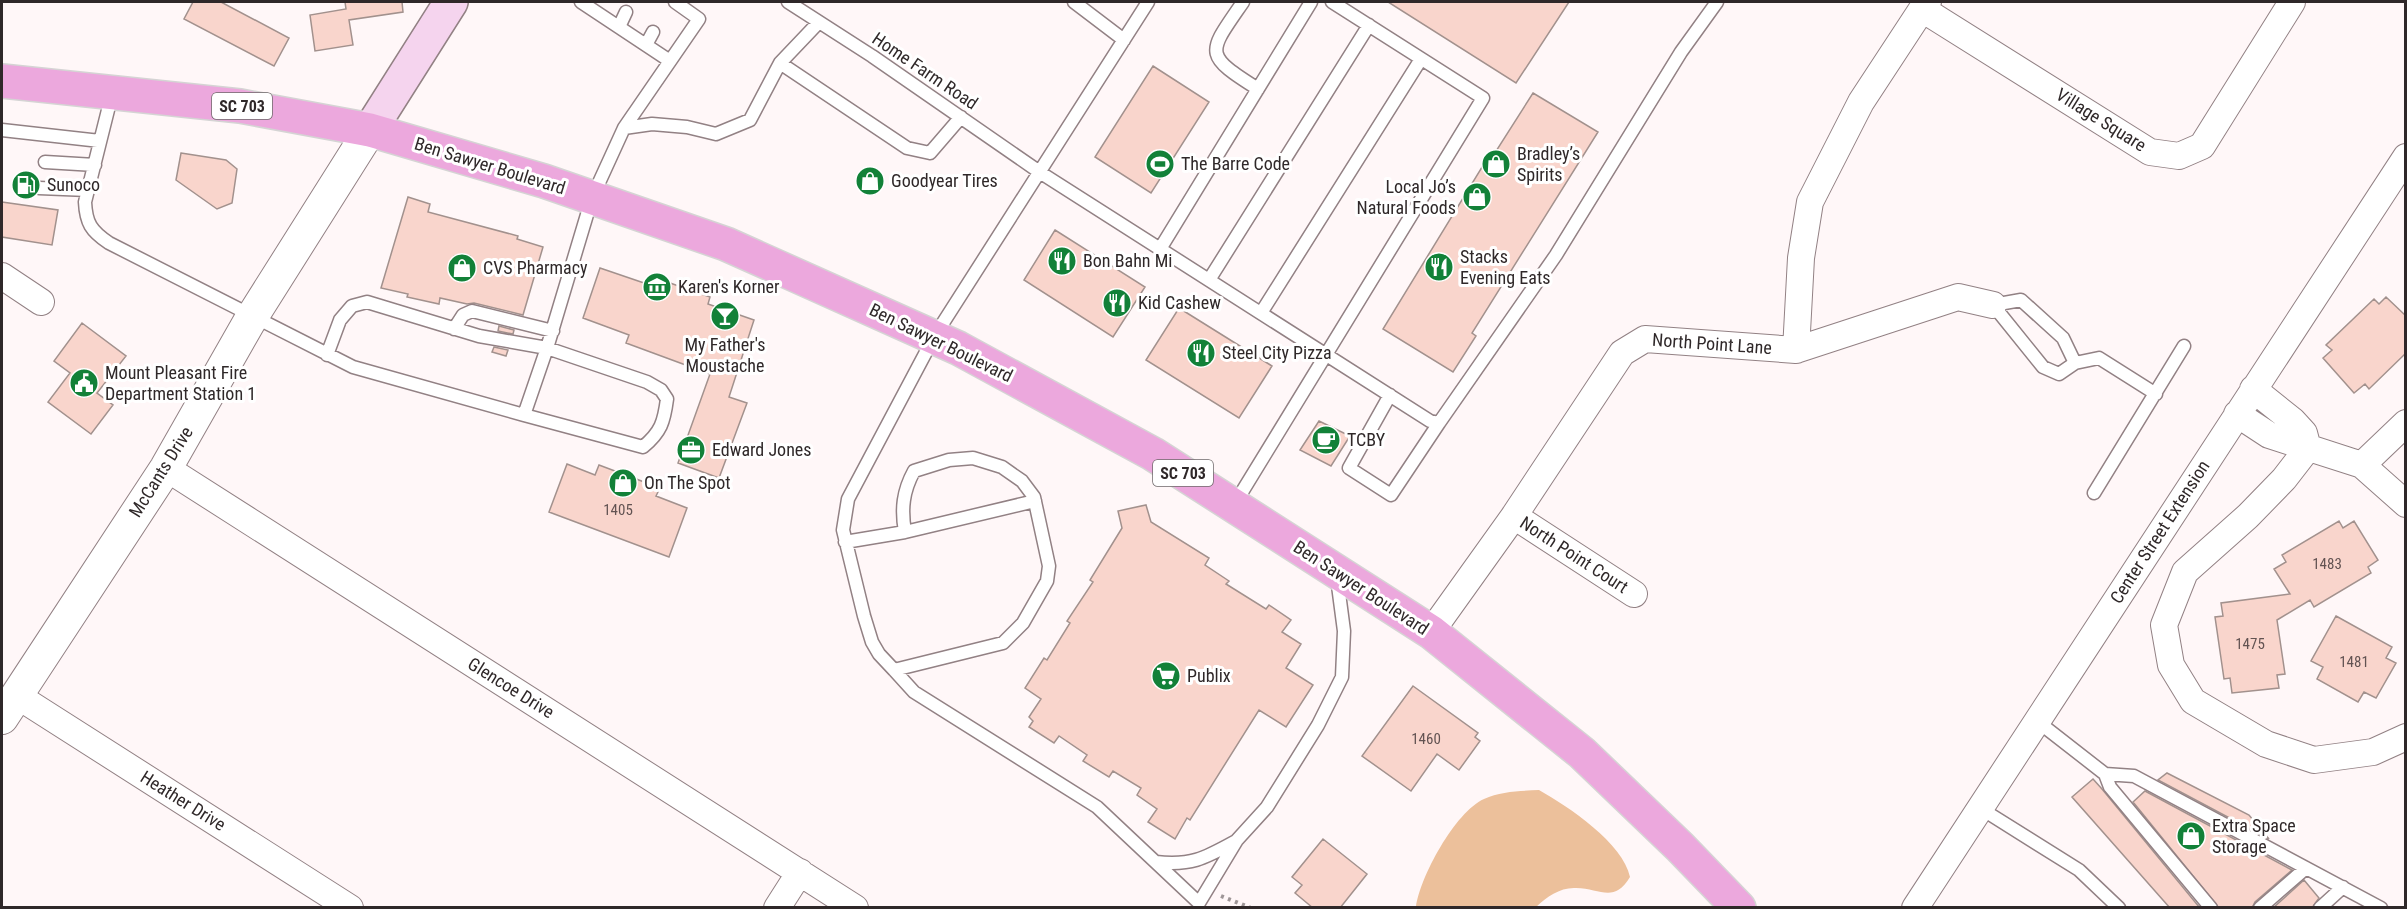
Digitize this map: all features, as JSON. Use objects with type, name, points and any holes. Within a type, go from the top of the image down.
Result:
[{"type":"main road","points":[[370,130],[451,2]]},
{"type":"main road","name":"Ben Sawyer Boulevard","points":[[2,81],[240,106],[370,130],[544,182],[726,244],[958,348],[1153,454],[1431,633],[1582,753],[1680,847],[1739,908]]},
{"type":"street","name":"Village Square","points":[[1796,350],[1801,258],[1810,202],[1861,102],[1925,5],[2150,152],[2179,156],[2202,146],[2292,2]]},
{"type":"street","name":"McCants Drive","points":[[9,707],[166,468],[252,317],[370,130]]},
{"type":"street","name":"Center Street Extension","points":[[1922,905],[1980,808],[2236,414],[2405,160]]},
{"type":"street","points":[[2,276],[41,302]]},
{"type":"street","name":"North Point Lane","points":[[1431,633],[1514,516],[1622,353],[1645,339],[1796,350],[1958,297],[1993,304]]},
{"type":"street","points":[[2253,389],[2293,421],[2304,434],[2308,448]]},
{"type":"street","points":[[2236,414],[2269,435],[2362,465],[2406,504]]},
{"type":"street","points":[[2362,465],[2406,423]]},
{"type":"street","points":[[2308,448],[2284,479],[2248,516],[2185,572],[2164,625],[2171,665],[2193,701],[2266,744],[2314,760],[2373,752],[2406,737]]},
{"type":"street","name":"Glencoe Drive","points":[[166,468],[855,908]]},
{"type":"street","name":"North Point Court","points":[[1514,516],[1634,594]]},
{"type":"street","name":"Heather Drive","points":[[9,707],[350,908]]},
{"type":"street","points":[[777,908],[800,872]]},
{"type":"lane","points":[[581,2],[600,7],[619,27],[670,61]]},
{"type":"lane","name":"Home Farm Road","points":[[788,2],[1041,173],[1430,421],[1439,423]]},
{"type":"lane","points":[[1074,2],[1124,40]]},
{"type":"lane","points":[[1148,2],[1041,173],[934,337],[848,499],[843,531],[872,642],[879,654],[914,692],[1097,807],[1199,903],[1237,840],[1267,807],[1318,725],[1342,677],[1344,631],[1336,572]]},
{"type":"lane","points":[[1243,2],[1219,38],[1216,45],[1217,53],[1223,66],[1258,89]]},
{"type":"lane","points":[[1160,249],[1311,2]]},
{"type":"lane","points":[[1234,506],[1483,98],[1332,2]]},
{"type":"lane","points":[[1390,395],[1349,468],[1391,495],[1556,255],[1681,52],[1717,2]]},
{"type":"lane","points":[[524,415],[548,348],[592,198],[624,128],[699,19],[672,4]]},
{"type":"lane","points":[[619,27],[626,12]]},
{"type":"lane","points":[[624,128],[652,124],[687,127],[716,134],[750,120],[780,63],[819,22]]},
{"type":"lane","points":[[1209,280],[1369,25]]},
{"type":"lane","points":[[646,45],[653,32]]},
{"type":"lane","points":[[1261,313],[1421,59]]},
{"type":"lane","points":[[780,63],[907,148],[930,153],[961,117]]},
{"type":"lane","points":[[112,93],[85,202],[86,220],[98,235],[109,243],[252,317],[327,355],[353,368],[643,447],[653,438],[664,421],[667,399],[661,390],[647,382],[548,348],[479,336],[367,302],[352,306],[340,320],[327,355]]},
{"type":"lane","points":[[2,130],[100,141]]},
{"type":"lane","points":[[45,162],[95,165]]},
{"type":"lane","points":[[39,188],[88,190]]},
{"type":"lane","points":[[1993,304],[2021,300],[2063,338],[2075,363]]},
{"type":"lane","points":[[1993,304],[2043,367],[2059,374],[2075,363],[2099,358],[2156,393]]},
{"type":"lane","points":[[454,329],[464,315],[472,311],[553,331]]},
{"type":"lane","points":[[2094,493],[2184,346]]},
{"type":"lane","points":[[894,670],[1004,643],[1023,623],[1047,581],[1049,566],[1035,501],[1022,481],[1002,467],[973,458],[949,460],[914,471],[905,487],[902,515],[905,532]]},
{"type":"lane","points":[[845,542],[905,532],[1035,501]]},
{"type":"lane","points":[[2037,722],[2105,774],[2110,787],[2211,908]]},
{"type":"lane","points":[[2105,774],[2134,776],[2381,908]]},
{"type":"lane","points":[[1980,808],[2079,870],[2119,908]]},
{"type":"lane","points":[[1156,862],[1179,864],[1204,858],[1237,840]]},
{"type":"lane","points":[[2260,908],[2306,868]]},
{"type":"lane","points":[[2320,908],[2343,887]]},
{"type":"path","points":[[1207,891],[1251,908]]},
{"type":"shaded area","points":[[1539,790],[1579,816],[1617,851],[1630,877],[1624,885],[1611,893],[1583,888],[1558,891],[1536,907],[1416,907],[1424,879],[1441,847],[1451,831],[1473,806],[1497,794]]},
{"type":"building","points":[[193,2],[221,2],[289,38],[274,66],[184,19]]},
{"type":"building","points":[[345,2],[402,2],[403,12],[349,20],[353,45],[315,51],[310,15],[346,9]]},
{"type":"building","points":[[1388,2],[1569,2],[1516,83]]},
{"type":"building","points":[[1153,66],[1209,102],[1151,193],[1095,157]]},
{"type":"building","points":[[1533,93],[1598,132],[1472,333],[1476,336],[1453,372],[1383,329],[1490,154],[1493,156]]},
{"type":"building","points":[[181,153],[226,160],[237,169],[232,203],[217,209],[176,180]]},
{"type":"building","name":"CVS Pharmacy","points":[[408,197],[430,204],[428,212],[518,236],[517,239],[543,247],[523,315],[474,303],[467,304],[440,298],[439,304],[381,288]]},
{"type":"building","points":[[2,202],[58,210],[52,245],[2,237]]},
{"type":"building","points":[[1055,230],[1145,287],[1113,337],[1024,280]]},
{"type":"building","points":[[600,268],[647,284],[650,276],[710,297],[708,304],[754,320],[729,397],[747,403],[719,478],[678,463],[710,374],[626,343],[629,335],[583,318]]},
{"type":"building","points":[[2386,297],[2406,316],[2406,353],[2369,389],[2365,384],[2354,393],[2323,358],[2332,350],[2326,345],[2374,299],[2379,304]]},
{"type":"building","points":[[1179,308],[1272,366],[1239,418],[1146,360]]},
{"type":"building","name":"Mount Pleasant Fire Department Station 1","points":[[82,323],[126,356],[97,393],[113,405],[91,434],[48,402],[70,373],[54,361]]},
{"type":"building","points":[[499,326],[514,330],[513,334],[498,331]]},
{"type":"building","points":[[494,347],[508,350],[506,356],[492,352]]},
{"type":"building","points":[[1319,421],[1350,436],[1331,466],[1300,450]]},
{"type":"building","points":[[567,464],[595,475],[599,465],[660,488],[656,496],[687,508],[669,557],[549,512]]},
{"type":"building","name":"Publix","points":[[1146,505],[1151,522],[1209,558],[1205,565],[1229,581],[1226,584],[1266,609],[1269,605],[1291,620],[1282,632],[1301,644],[1286,668],[1313,685],[1286,727],[1259,710],[1190,820],[1187,818],[1175,839],[1148,822],[1157,809],[1137,795],[1141,788],[1113,771],[1109,777],[1083,761],[1087,755],[1059,736],[1054,743],[1029,727],[1033,721],[1029,717],[1041,699],[1025,688],[1044,658],[1047,660],[1070,623],[1067,621],[1093,582],[1090,580],[1122,528],[1118,511]]},
{"type":"building","points":[[2339,521],[2343,528],[2354,521],[2378,560],[2368,567],[2371,573],[2314,607],[2310,600],[2277,620],[2285,674],[2277,675],[2279,688],[2232,693],[2230,678],[2224,679],[2215,617],[2223,616],[2221,603],[2290,594],[2274,569],[2286,562],[2282,555]]},
{"type":"building","points":[[2336,616],[2392,647],[2386,658],[2396,663],[2376,698],[2364,692],[2358,702],[2317,679],[2323,667],[2311,661]]},
{"type":"building","points":[[1413,686],[1478,733],[1475,737],[1480,741],[1459,770],[1437,754],[1411,791],[1362,756]]},
{"type":"building","points":[[2167,773],[2249,815],[2269,839],[2158,780]]},
{"type":"building","points":[[2093,779],[2200,908],[2170,908],[2072,797]]},
{"type":"building","points":[[2145,791],[2292,870],[2255,902],[2252,908],[2219,908],[2133,802]]},
{"type":"building","points":[[1323,839],[1367,874],[1340,908],[1313,908],[1295,893],[1302,885],[1292,877]]},
{"type":"building","points":[[2304,880],[2319,898],[2312,908],[2273,908]]},
{"type":"place","name":"The Barre Code","points":[[1160,164]]},
{"type":"place","name":"Bradley’s Spirits","points":[[1496,164]]},
{"type":"place","name":"Goodyear Tires","points":[[870,181]]},
{"type":"place","name":"Sunoco","points":[[26,185]]},
{"type":"place","name":"Local Jo’s Natural Foods","points":[[1477,197]]},
{"type":"place","name":"Bon Bahn Mi","points":[[1062,261]]},
{"type":"place","name":"Stacks Evening Eats","points":[[1439,267]]},
{"type":"place","name":"CVS Pharmacy","points":[[462,268]]},
{"type":"place","name":"Karen's Korner","points":[[657,287]]},
{"type":"place","name":"Kid Cashew","points":[[1117,303]]},
{"type":"place","name":"My Father's Moustache","points":[[725,316]]},
{"type":"place","name":"Steel City Pizza","points":[[1201,353]]},
{"type":"place","name":"Mount Pleasant Fire Department Station 1","points":[[84,383]]},
{"type":"place","name":"TCBY","points":[[1326,440]]},
{"type":"place","name":"Edward Jones","points":[[691,450]]},
{"type":"place","name":"On The Spot","points":[[623,483]]},
{"type":"place","name":"Publix","points":[[1166,676]]},
{"type":"place","name":"Extra Space Storage","points":[[2191,836]]}]
